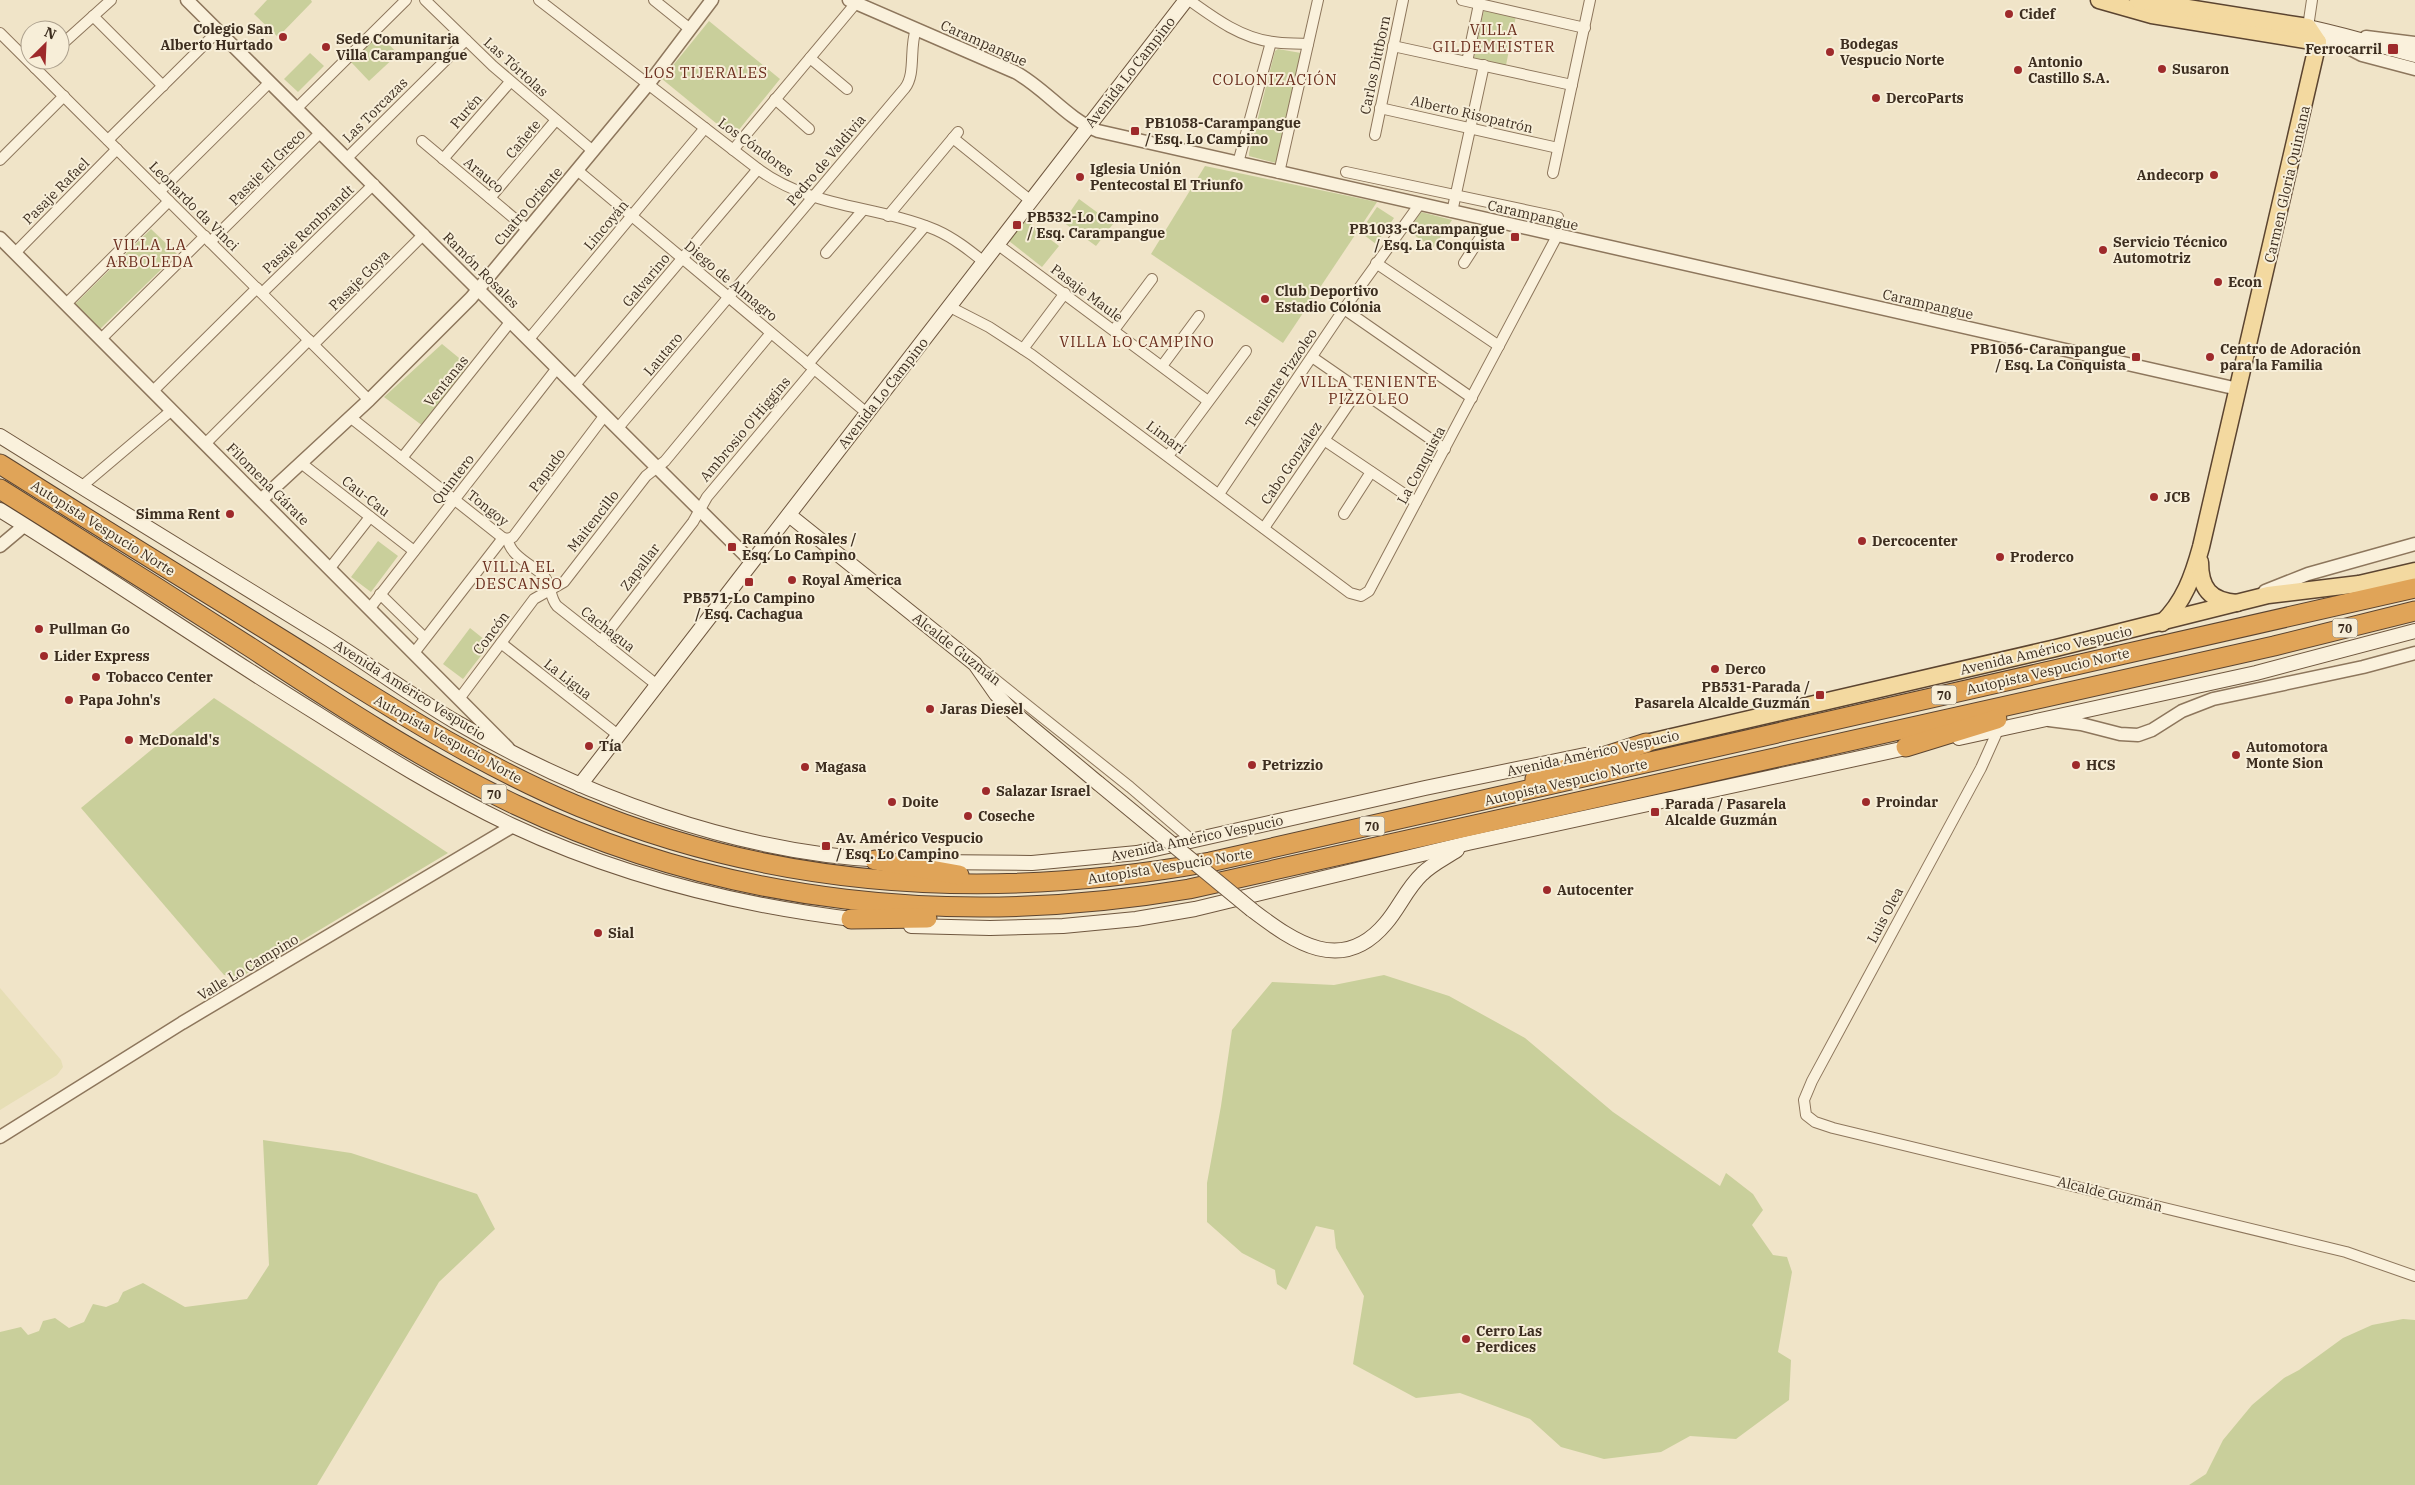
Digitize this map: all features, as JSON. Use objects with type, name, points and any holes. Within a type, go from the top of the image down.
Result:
[{"type":"highway","name":"Autopista Vespucio Norte","points":[[0,464],[431,732],[508,774],[587,809],[694,846],[743,858],[816,872],[933,884],[998,885],[1050,883],[1126,876],[1210,862],[1473,804],[2415,588]]},
{"type":"highway","name":"Autopista Vespucio Norte","points":[[0,489],[332,700],[419,753],[500,798],[584,834],[712,875],[807,894],[922,906],[981,908],[1058,906],[1147,896],[1258,875],[2274,646],[2415,610]]},
{"type":"highway","points":[[1906,747],[1965,730],[2081,690]]},
{"type":"highway","points":[[1473,804],[1544,775],[1646,742]]},
{"type":"highway","points":[[875,860],[971,876],[1050,883]]},
{"type":"highway","points":[[851,919],[983,917],[1058,906]]},
{"type":"main road","name":"Avenida Lo Campino","points":[[580,785],[1187,0]]},
{"type":"main road","points":[[2099,0],[2152,16],[2318,42],[2342,39]]},
{"type":"main road","points":[[2138,0],[2308,27],[2342,39],[2415,55]]},
{"type":"main road","points":[[2308,27],[2318,42]]},
{"type":"main road","name":"Carmen Gloria Quintana","points":[[2162,623],[2176,608],[2185,592],[2201,547],[2318,42]]},
{"type":"main road","name":"Avenida Américo Vespucio","points":[[0,436],[338,645],[434,709],[513,753],[580,785],[658,814],[713,830],[788,848],[875,860],[972,864],[1032,863],[1120,856],[1193,842],[1425,788],[1646,742],[2162,623],[2280,593],[2359,584],[2415,571]]},
{"type":"main road","points":[[0,510],[108,578],[218,652],[408,771],[513,826],[622,868],[698,890],[775,908],[912,926],[990,928],[1063,926],[1136,919],[1202,907],[1468,843],[1723,789],[1906,747],[2047,720],[2315,659],[2415,631]]},
{"type":"main road","name":"Alcalde Guzmán","points":[[789,515],[975,664]]},
{"type":"main road","name":"Carmen Gloria Quintana","points":[[2201,547],[2200,576],[2205,588],[2216,597],[2237,603]]},
{"type":"main road","points":[[975,664],[996,694],[1013,712],[1252,910],[1289,937],[1304,945],[1327,950],[1350,948],[1367,940],[1382,928],[1422,874],[1468,843]]},
{"type":"street","points":[[70,37],[111,0]]},
{"type":"street","name":"Ramón Rosales","points":[[187,0],[479,288],[752,562]]},
{"type":"street","points":[[297,108],[406,0]]},
{"type":"street","name":"Las Tórtolas","points":[[425,0],[510,82],[593,151]]},
{"type":"street","name":"Los Cóndores","points":[[540,0],[733,150],[780,184],[812,198],[925,226],[956,241],[984,262]]},
{"type":"street","points":[[654,0],[690,29]]},
{"type":"street","name":"Cuatro Oriente","points":[[262,499],[369,400],[479,288],[648,84],[712,0]]},
{"type":"street","points":[[1187,0],[1213,18],[1240,32],[1271,42],[1308,44]]},
{"type":"street","points":[[1279,173],[1318,0]]},
{"type":"street","name":"Carlos Dittborn","points":[[1375,135],[1403,0]]},
{"type":"street","points":[[1462,0],[1479,4],[1498,4],[1585,28]]},
{"type":"street","points":[[1553,174],[1590,0]]},
{"type":"street","points":[[2308,27],[2312,0]]},
{"type":"street","points":[[733,150],[810,58],[852,2]]},
{"type":"street","name":"Carampangue","points":[[852,2],[1024,77],[1087,127],[1108,134],[2238,389]]},
{"type":"street","points":[[1467,62],[1479,4]]},
{"type":"street","points":[[93,16],[163,86]]},
{"type":"street","name":"Pedro de Valdivia","points":[[729,297],[908,85],[911,76],[912,44],[916,29]]},
{"type":"street","points":[[108,140],[218,31]]},
{"type":"street","name":"Leonardo da Vinci","points":[[0,33],[20,53]]},
{"type":"street","points":[[2342,39],[2415,43]]},
{"type":"street","points":[[2342,39],[2362,54],[2415,69]]},
{"type":"street","name":"Las Torcazas","points":[[347,158],[466,40]]},
{"type":"street","points":[[1238,164],[1271,42]]},
{"type":"street","points":[[1393,46],[1572,84]]},
{"type":"street","points":[[810,58],[847,89]]},
{"type":"street","points":[[1452,212],[1484,65]]},
{"type":"street","name":"Leonardo da Vinci","points":[[37,70],[369,400]]},
{"type":"street","points":[[160,191],[270,82]]},
{"type":"street","name":"Purén","points":[[443,159],[510,82]]},
{"type":"street","points":[[0,160],[64,96]]},
{"type":"street","points":[[775,99],[809,129]]},
{"type":"street","name":"Alberto Risopatrón","points":[[1380,108],[1558,148]]},
{"type":"street","name":"Cañete","points":[[490,198],[556,120]]},
{"type":"street","name":"Lincoyán","points":[[528,339],[705,128]]},
{"type":"street","name":"Pasaje El Greco","points":[[101,339],[321,132]]},
{"type":"street","points":[[888,216],[955,135],[1031,201]]},
{"type":"street","name":"Arauco","points":[[422,141],[528,230]]},
{"type":"street","name":"Pasaje Rafael","points":[[15,252],[117,149]]},
{"type":"street","name":"Galvarino","points":[[575,385],[758,169]]},
{"type":"street","name":"Diego de Almagro","points":[[578,170],[868,414]]},
{"type":"street","name":"Carampangue","points":[[1346,172],[1558,217]]},
{"type":"street","name":"Pasaje Rembrandt","points":[[153,391],[374,184]]},
{"type":"street","points":[[66,304],[169,201]]},
{"type":"street","name":"Teniente Pizzoleo","points":[[1218,494],[1376,263],[1419,205]]},
{"type":"street","points":[[826,253],[863,210]]},
{"type":"street","points":[[1464,263],[1491,221]]},
{"type":"street","name":"Ambrosio O'Higgins","points":[[700,509],[706,497],[925,226]]},
{"type":"street","name":"Pasaje Goya","points":[[206,443],[424,234]]},
{"type":"street","name":"La Conquista","points":[[1361,596],[1369,591],[1557,236]]},
{"type":"street","name":"Filomena Gárate","points":[[0,238],[513,753]]},
{"type":"street","name":"Pasaje Maule","points":[[997,244],[1208,401]]},
{"type":"street","points":[[1376,263],[1499,346]]},
{"type":"street","points":[[1114,330],[1152,279]]},
{"type":"street","points":[[1023,349],[1065,293]]},
{"type":"street","name":"Lautaro","points":[[618,428],[729,297]]},
{"type":"street","name":"Limarí","points":[[950,306],[989,327],[1023,349],[1350,594],[1361,596]]},
{"type":"street","points":[[1344,310],[1472,398]]},
{"type":"street","points":[[1162,366],[1199,316]]},
{"type":"street","name":"Ventanas","points":[[402,458],[511,322]]},
{"type":"street","name":"Maitencillo","points":[[550,590],[564,582],[646,476],[665,461],[771,333]]},
{"type":"street","points":[[1168,456],[1246,351]]},
{"type":"street","points":[[1312,357],[1445,448]]},
{"type":"street","name":"Quintero","points":[[370,608],[557,368]]},
{"type":"street","name":"Cabo González","points":[[1264,528],[1359,389]]},
{"type":"street","points":[[82,486],[172,410]]},
{"type":"street","name":"Papudo","points":[[414,653],[424,638],[506,538],[513,537],[605,415]]},
{"type":"street","name":"Tongoy","points":[[350,417],[506,538],[511,549],[543,575],[550,590]]},
{"type":"street","points":[[1324,440],[1416,502]]},
{"type":"street","name":"Cau-Cau","points":[[301,462],[414,551]]},
{"type":"street","points":[[1344,514],[1372,472]]},
{"type":"street","name":"Zapallar","points":[[601,641],[693,522],[700,509]]},
{"type":"street","points":[[330,568],[370,516]]},
{"type":"street","points":[[0,546],[25,525]]},
{"type":"street","name":"Avenida Américo Vespucio","points":[[2237,603],[2308,574],[2415,544]]},
{"type":"street","name":"Cachagua","points":[[550,590],[557,606],[657,685]]},
{"type":"street","name":"Concón","points":[[459,699],[534,599],[550,590]]},
{"type":"street","points":[[380,594],[424,638]]},
{"type":"street","name":"La Ligua","points":[[500,643],[618,735]]},
{"type":"street","points":[[2047,720],[2081,724],[2120,734],[2138,734],[2152,730],[2189,708],[2214,699],[2349,671],[2415,653]]},
{"type":"street","name":"Alcalde Guzmán","points":[[975,664],[1130,787],[1193,842]]},
{"type":"street","name":"Luis Olea","points":[[1806,1115],[1804,1100],[1812,1081],[1981,768],[1998,730]]},
{"type":"street","name":"Valle Lo Campino","points":[[0,1137],[182,1023],[513,826]]},
{"type":"street","name":"Alcalde Guzmán","points":[[1806,1115],[1816,1122],[1832,1128],[2346,1252],[2415,1276]]},
{"type":"shaded area","points":[[0,988],[61,1060],[63,1067],[57,1075],[0,1110]]},
{"type":"green space","points":[[267,0],[311,0],[312,2],[278,37],[254,14]]},
{"type":"green space","points":[[1484,10],[1516,16],[1506,65],[1474,58]]},
{"type":"green space","points":[[709,21],[780,79],[733,137],[662,79]]},
{"type":"green space","points":[[379,34],[398,54],[369,81],[351,62]]},
{"type":"green space","points":[[1278,49],[1301,53],[1276,163],[1249,156],[1249,153],[1275,51]]},
{"type":"green space","points":[[310,53],[324,66],[298,92],[284,79]]},
{"type":"green space","name":"Club Deportivo Estadio Colonia","points":[[1205,166],[1377,202],[1283,343],[1151,254]]},
{"type":"green space","points":[[1079,199],[1113,224],[1096,246],[1063,222]]},
{"type":"green space","points":[[1377,207],[1394,218],[1376,244],[1360,232]]},
{"type":"green space","points":[[1421,212],[1452,220],[1433,248],[1408,231]]},
{"type":"green space","points":[[1025,220],[1059,246],[1042,267],[1009,241]]},
{"type":"green space","points":[[151,229],[177,254],[99,330],[74,305]]},
{"type":"green space","points":[[442,344],[470,367],[423,426],[384,397]]},
{"type":"green space","points":[[378,541],[398,556],[371,592],[351,577]]},
{"type":"green space","points":[[470,628],[490,644],[463,679],[443,664]]},
{"type":"green space","points":[[214,698],[448,853],[241,977],[224,975],[81,808]]},
{"type":"green space","points":[[1384,975],[1449,996],[1525,1038],[1613,1112],[1720,1186],[1726,1173],[1753,1194],[1763,1210],[1752,1225],[1773,1255],[1787,1257],[1792,1272],[1778,1352],[1791,1360],[1789,1400],[1736,1439],[1690,1436],[1661,1452],[1604,1459],[1561,1447],[1530,1419],[1460,1393],[1416,1398],[1353,1364],[1364,1296],[1336,1248],[1334,1230],[1316,1226],[1286,1290],[1277,1284],[1275,1270],[1242,1253],[1207,1222],[1207,1183],[1232,1030],[1272,982],[1334,985]]},
{"type":"green space","points":[[263,1140],[351,1153],[477,1194],[495,1229],[439,1282],[317,1485],[0,1485],[0,1332],[21,1327],[28,1335],[39,1331],[43,1321],[55,1318],[69,1328],[84,1322],[93,1304],[106,1307],[118,1302],[123,1292],[143,1283],[185,1307],[247,1299],[269,1265]]},
{"type":"green space","points":[[2403,1319],[2415,1320],[2415,1485],[2189,1485],[2206,1474],[2223,1440],[2252,1405],[2284,1378],[2299,1370],[2343,1338],[2372,1325]]},
{"type":"place","name":"Cidef","points":[[2009,14]]},
{"type":"place","name":"Colegio San Alberto Hurtado","points":[[283,37]]},
{"type":"place","name":"Sede Comunitaria Villa Carampangue","points":[[326,47]]},
{"type":"place","name":"Ferrocarril","points":[[2393,49]]},
{"type":"place","name":"Bodegas Vespucio Norte","points":[[1830,52]]},
{"type":"place","name":"Susaron","points":[[2162,69]]},
{"type":"place","name":"Antonio Castillo S.A.","points":[[2018,70]]},
{"type":"place","name":"DercoParts","points":[[1876,98]]},
{"type":"place","name":"PB1058-Carampangue / Esq. Lo Campino","points":[[1135,131]]},
{"type":"place","name":"Andecorp","points":[[2214,175]]},
{"type":"place","name":"Iglesia Unión Pentecostal El Triunfo","points":[[1080,177]]},
{"type":"place","name":"PB532-Lo Campino / Esq. Carampangue","points":[[1017,225]]},
{"type":"place","name":"PB1033-Carampangue / Esq. La Conquista","points":[[1515,237]]},
{"type":"place","name":"Servicio Técnico Automotriz","points":[[2103,250]]},
{"type":"place","name":"Econ","points":[[2218,282]]},
{"type":"place","name":"Club Deportivo Estadio Colonia","points":[[1265,299]]},
{"type":"place","name":"PB1056-Carampangue / Esq. La Conquista","points":[[2136,357]]},
{"type":"place","name":"Centro de Adoración para la Familia","points":[[2210,357]]},
{"type":"place","name":"JCB","points":[[2154,497]]},
{"type":"place","name":"Simma Rent","points":[[230,514]]},
{"type":"place","name":"Dercocenter","points":[[1862,541]]},
{"type":"place","name":"Ramón Rosales / Esq. Lo Campino","points":[[732,547]]},
{"type":"place","name":"Proderco","points":[[2000,557]]},
{"type":"place","name":"Royal America","points":[[792,580]]},
{"type":"place","name":"PB571-Lo Campino / Esq. Cachagua","points":[[749,582]]},
{"type":"place","name":"Pullman Go","points":[[39,629]]},
{"type":"place","name":"Lider Express","points":[[44,656]]},
{"type":"place","name":"Derco","points":[[1715,669]]},
{"type":"place","name":"Tobacco Center","points":[[96,677]]},
{"type":"place","name":"PB531-Parada / Pasarela Alcalde Guzmán","points":[[1820,695]]},
{"type":"place","name":"Papa John's","points":[[69,700]]},
{"type":"place","name":"Jaras Diesel","points":[[930,709]]},
{"type":"place","name":"McDonald's","points":[[129,740]]},
{"type":"place","name":"Tía","points":[[589,746]]},
{"type":"place","name":"Automotora Monte Sion","points":[[2236,755]]},
{"type":"place","name":"Petrizzio","points":[[1252,765]]},
{"type":"place","name":"HCS","points":[[2076,765]]},
{"type":"place","name":"Magasa","points":[[805,767]]},
{"type":"place","name":"Salazar Israel","points":[[986,791]]},
{"type":"place","name":"Doite","points":[[892,802]]},
{"type":"place","name":"Proindar","points":[[1866,802]]},
{"type":"place","name":"Parada / Pasarela Alcalde Guzmán","points":[[1655,812]]},
{"type":"place","name":"Coseche","points":[[968,816]]},
{"type":"place","name":"Av. Américo Vespucio / Esq. Lo Campino","points":[[826,846]]},
{"type":"place","name":"Autocenter","points":[[1547,890]]},
{"type":"place","name":"Sial","points":[[598,933]]},
{"type":"place","name":"Cerro Las Perdices","points":[[1466,1339]]},
{"type":"district","name":"VILLA GILDEMEISTER","points":[[1494,38]]},
{"type":"district","name":"LOS TIJERALES","points":[[706,72]]},
{"type":"district","name":"COLONIZACIÓN","points":[[1275,79]]},
{"type":"district","name":"VILLA LA ARBOLEDA","points":[[150,252]]},
{"type":"district","name":"VILLA LO CAMPINO","points":[[1137,341]]},
{"type":"district","name":"VILLA TENIENTE PIZZOLEO","points":[[1369,390]]},
{"type":"district","name":"VILLA EL DESCANSO","points":[[519,574]]}]
